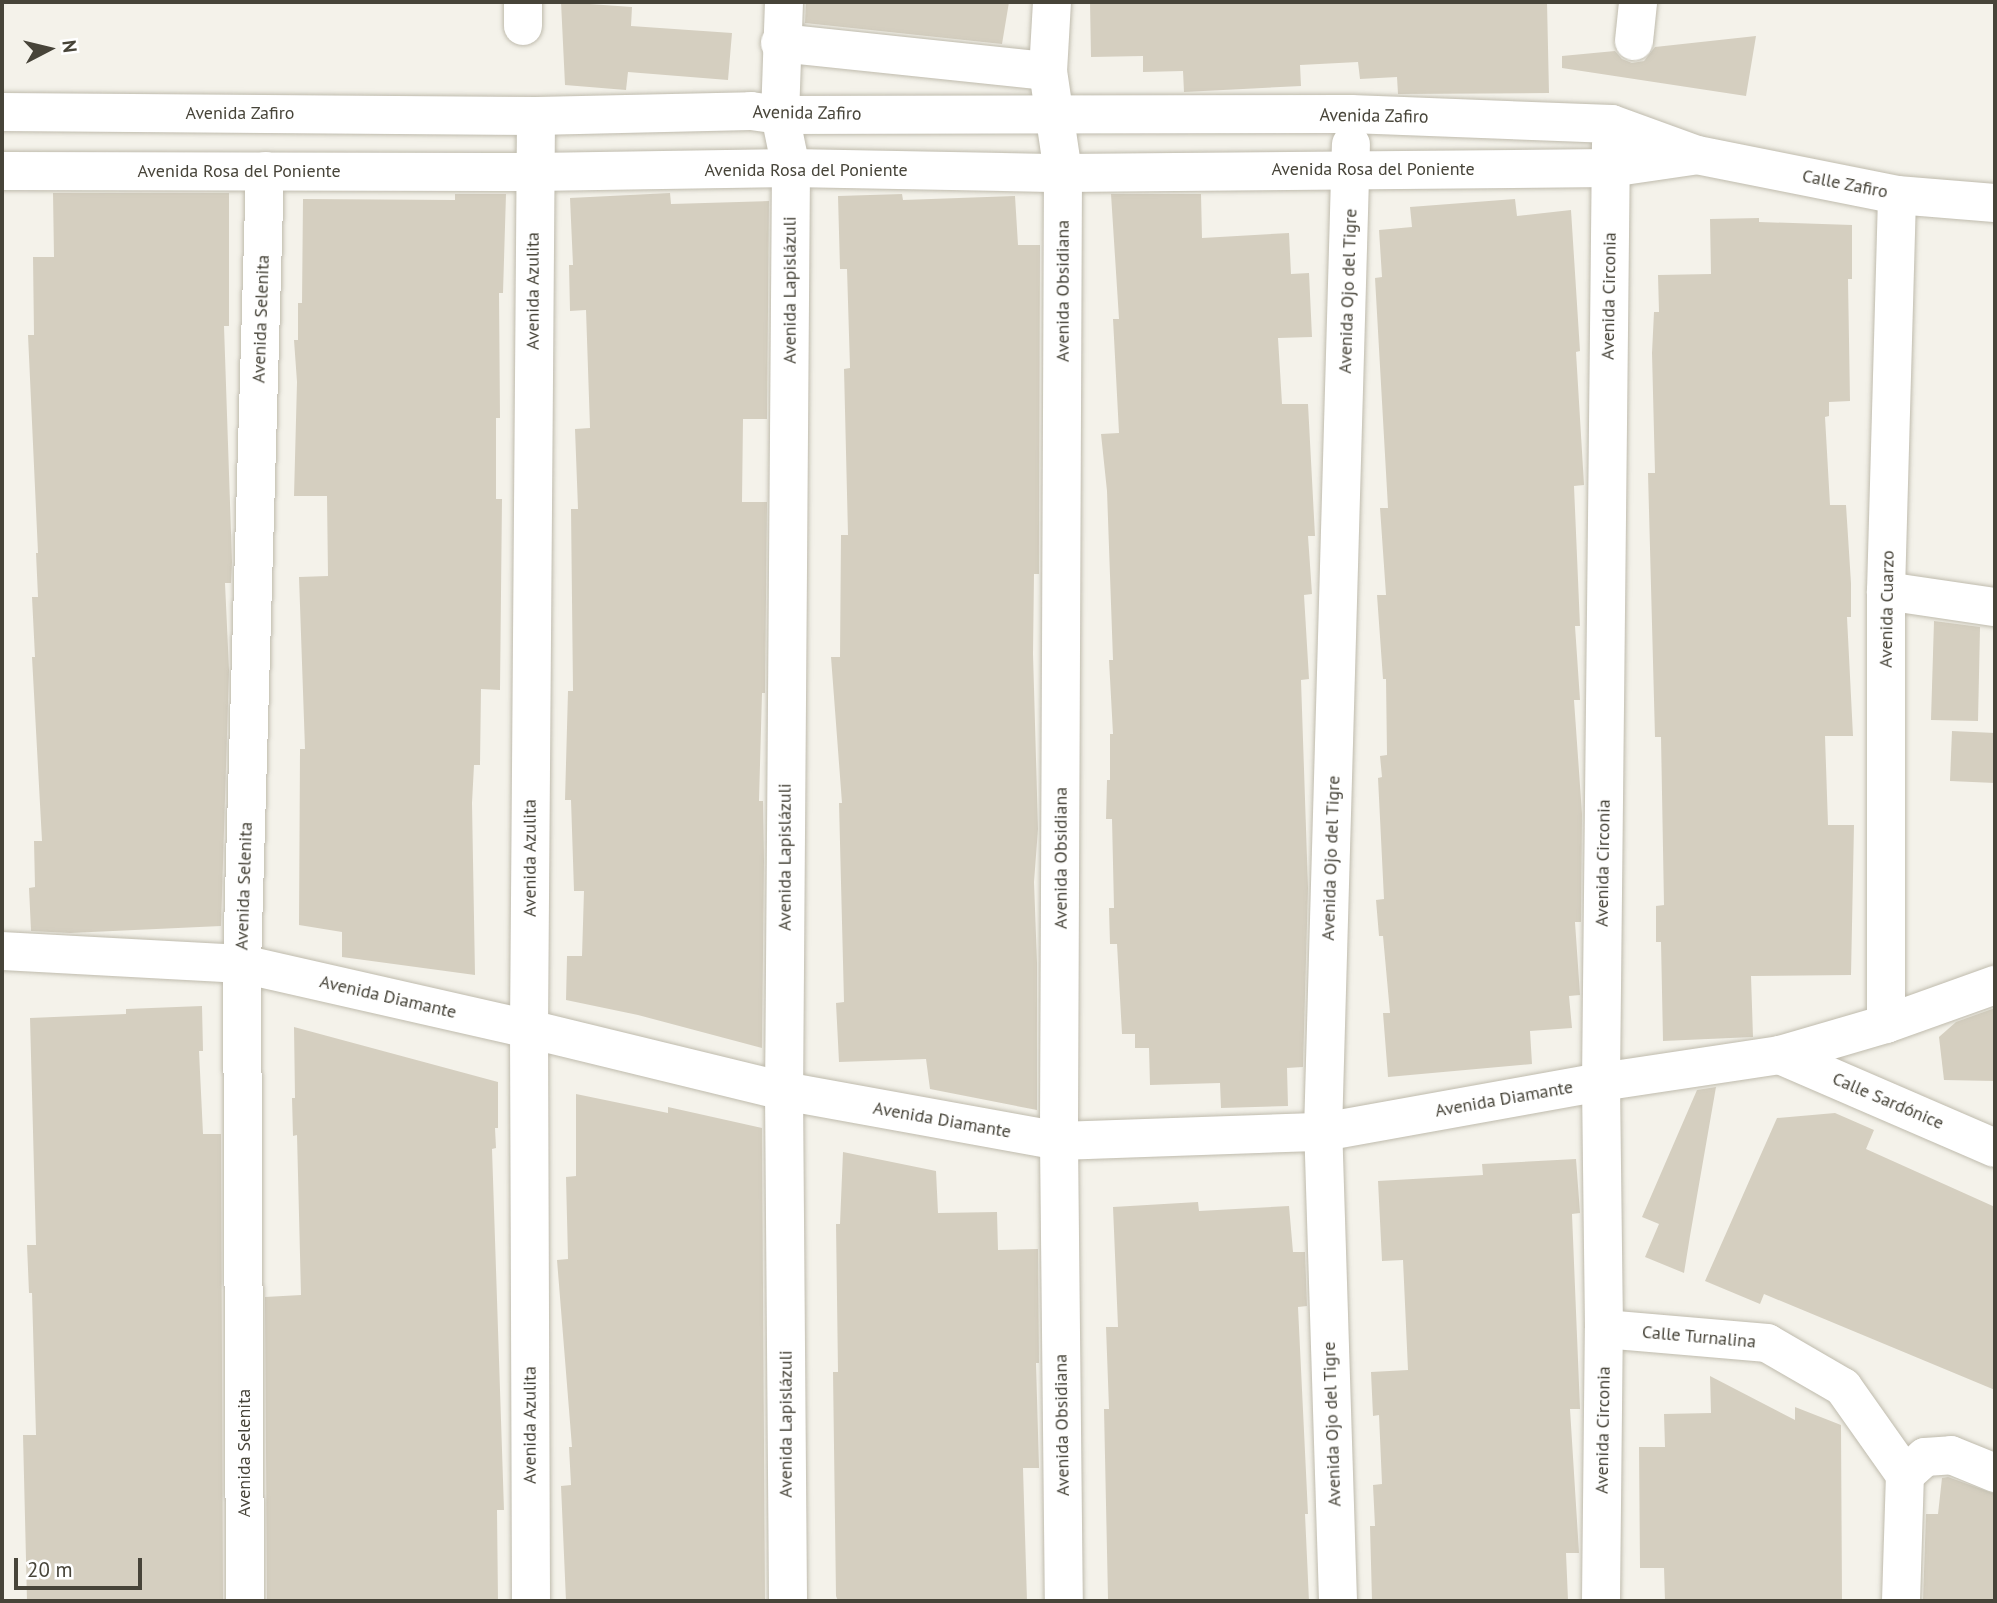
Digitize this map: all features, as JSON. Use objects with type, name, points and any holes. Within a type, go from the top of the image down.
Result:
[{"type":"street","name":"Avenida Lapislázuli","points":[[784,2],[780,43],[780,115],[791,168],[784,1091],[788,1601]]},
{"type":"street","name":"Avenida Obsidiana","points":[[1052,2],[1048,71],[1063,173],[1059,1141],[1064,1601]]},
{"type":"street","points":[[1634,41],[1638,2]]},
{"type":"street","points":[[780,43],[1048,71]]},
{"type":"street","name":"Avenida Zafiro","points":[[2,112],[536,116],[751,111],[780,115],[1351,114],[1612,124]]},
{"type":"street","name":"Avenida Ojo del Tigre","points":[[1338,1601],[1323,1132],[1351,114]]},
{"type":"street","name":"Avenida Azulita","points":[[531,1601],[529,1029],[536,116]]},
{"type":"street","name":"Calle Zafiro","points":[[1612,124],[1697,155],[1896,195],[1995,203]]},
{"type":"street","name":"Avenida Circonia","points":[[1601,1601],[1604,1329],[1601,1082],[1612,124]]},
{"type":"street","name":"Calle Zafiro","points":[[1610,168],[1697,155]]},
{"type":"street","name":"Avenida Rosa del Poniente","points":[[2,170],[534,172],[791,168],[1063,173],[1610,168]]},
{"type":"street","name":"Avenida Selenita","points":[[245,1601],[242,964],[265,171]]},
{"type":"street","name":"Avenida Cuarzo","points":[[1886,1024],[1886,591],[1896,195]]},
{"type":"street","points":[[1886,591],[1995,607]]},
{"type":"street","name":"Avenida Diamante","points":[[2,951],[242,964],[529,1029],[784,1091],[1059,1141],[1323,1132],[1601,1082],[1780,1055],[1886,1024],[1995,985]]},
{"type":"street","name":"Calle Sardónice","points":[[1780,1055],[1995,1148]]},
{"type":"street","name":"Calle Turnalina","points":[[1604,1329],[1767,1343],[1843,1387],[1905,1475]]},
{"type":"street","points":[[1901,1601],[1905,1475],[1925,1458],[1951,1455],[1995,1473]]},
{"type":"building","points":[[561,2],[632,7],[631,26],[732,33],[728,80],[628,72],[626,90],[565,85]]},
{"type":"building","points":[[806,2],[1009,2],[1002,44],[805,23]]},
{"type":"building","points":[[1090,2],[1547,2],[1549,93],[1398,94],[1397,77],[1360,79],[1358,62],[1300,65],[1301,86],[1184,92],[1183,71],[1143,72],[1143,56],[1091,57]]},
{"type":"building","points":[[1756,36],[1746,96],[1562,68],[1562,56],[1615,51],[1622,59],[1632,63],[1644,61],[1655,47]]},
{"type":"building","points":[[53,193],[229,193],[229,326],[224,326],[232,562],[231,583],[225,583],[229,670],[221,926],[70,933],[31,931],[29,888],[35,887],[34,841],[42,841],[32,657],[35,657],[32,597],[38,597],[38,553],[28,335],[34,335],[33,257],[54,257]]},
{"type":"building","points":[[670,193],[671,204],[769,201],[767,419],[743,419],[742,502],[767,502],[765,693],[762,693],[759,801],[763,801],[764,860],[762,1048],[638,1015],[566,1000],[567,956],[582,956],[584,891],[574,891],[571,800],[565,800],[568,691],[573,691],[571,509],[578,509],[575,429],[590,428],[586,310],[570,311],[569,265],[573,265],[570,198]]},
{"type":"building","points":[[455,194],[506,194],[503,293],[499,293],[500,418],[496,418],[496,499],[502,499],[500,690],[481,689],[480,765],[474,765],[472,803],[475,975],[342,957],[342,932],[299,925],[300,749],[305,749],[299,577],[328,576],[327,496],[294,496],[297,382],[294,340],[298,340],[298,303],[302,303],[303,199],[455,200]]},
{"type":"building","points":[[902,194],[903,200],[1015,196],[1018,245],[1040,245],[1039,574],[1034,574],[1033,654],[1038,829],[1034,882],[1037,1110],[930,1089],[926,1059],[839,1062],[836,1003],[844,1002],[839,803],[842,803],[831,657],[840,657],[841,535],[848,535],[844,369],[850,368],[847,269],[840,269],[838,196]]},
{"type":"building","points":[[1111,194],[1201,194],[1202,238],[1289,233],[1291,274],[1309,273],[1312,337],[1278,338],[1282,404],[1308,404],[1315,536],[1308,536],[1312,594],[1304,595],[1309,679],[1301,680],[1308,888],[1303,1067],[1287,1068],[1288,1106],[1221,1108],[1220,1083],[1150,1085],[1149,1048],[1135,1048],[1135,1034],[1122,1034],[1117,944],[1110,944],[1109,908],[1114,908],[1112,819],[1106,819],[1107,780],[1110,780],[1110,734],[1113,734],[1109,660],[1113,660],[1107,491],[1101,434],[1119,433],[1113,319],[1119,319]]},
{"type":"building","points":[[1515,199],[1517,216],[1571,210],[1580,351],[1576,352],[1584,485],[1574,486],[1580,626],[1575,626],[1580,700],[1574,700],[1582,814],[1581,922],[1575,922],[1580,995],[1569,996],[1572,1028],[1530,1031],[1532,1064],[1388,1077],[1383,1013],[1390,1013],[1383,936],[1379,936],[1376,900],[1384,899],[1378,778],[1382,777],[1380,756],[1387,755],[1386,679],[1383,679],[1377,595],[1386,595],[1380,508],[1388,508],[1375,278],[1382,277],[1379,230],[1412,227],[1410,207]]},
{"type":"building","points":[[1759,218],[1759,222],[1852,225],[1852,279],[1848,279],[1850,401],[1829,402],[1829,416],[1825,417],[1830,505],[1846,505],[1851,583],[1851,617],[1847,617],[1853,736],[1825,736],[1828,825],[1854,825],[1851,975],[1751,976],[1753,1037],[1663,1041],[1661,942],[1656,942],[1656,906],[1664,905],[1661,737],[1655,737],[1648,473],[1655,473],[1652,353],[1654,312],[1659,312],[1658,275],[1711,274],[1710,219]]},
{"type":"building","points":[[1934,621],[1980,627],[1978,721],[1931,720]]},
{"type":"building","points":[[1952,731],[1995,733],[1995,783],[1950,781]]},
{"type":"building","points":[[202,1006],[203,1051],[199,1051],[203,1134],[221,1134],[223,1601],[27,1601],[23,1435],[36,1435],[32,1293],[29,1293],[27,1245],[36,1245],[30,1018],[126,1014],[126,1009]]},
{"type":"building","points":[[1995,1008],[1995,1081],[1944,1080],[1939,1037],[1956,1022]]},
{"type":"building","points":[[294,1027],[498,1082],[498,1128],[495,1128],[496,1148],[492,1149],[504,1510],[497,1510],[498,1601],[267,1601],[265,1297],[301,1295],[297,1135],[293,1136],[292,1098],[295,1098]]},
{"type":"building","points":[[1716,1087],[1684,1273],[1645,1257],[1659,1224],[1642,1217],[1697,1090]]},
{"type":"building","points":[[576,1094],[668,1113],[668,1107],[762,1128],[765,1601],[566,1601],[561,1486],[571,1485],[569,1447],[572,1447],[557,1260],[568,1259],[566,1177],[576,1176]]},
{"type":"building","points":[[1835,1113],[1874,1130],[1866,1149],[1995,1207],[1995,1390],[1764,1294],[1760,1304],[1705,1281],[1777,1118]]},
{"type":"building","points":[[843,1152],[936,1171],[938,1213],[997,1212],[998,1250],[1038,1249],[1039,1363],[1036,1363],[1039,1468],[1023,1468],[1027,1601],[838,1601],[833,1372],[838,1372],[836,1224],[840,1224]]},
{"type":"building","points":[[1576,1159],[1580,1213],[1572,1214],[1580,1409],[1570,1409],[1579,1553],[1566,1553],[1568,1600],[1372,1601],[1370,1526],[1375,1526],[1373,1485],[1382,1484],[1379,1415],[1373,1416],[1371,1372],[1408,1370],[1403,1260],[1382,1261],[1378,1181],[1483,1175],[1482,1164]]},
{"type":"building","points":[[1198,1202],[1199,1211],[1289,1206],[1293,1252],[1305,1252],[1307,1306],[1298,1307],[1308,1514],[1305,1514],[1309,1601],[1108,1599],[1104,1409],[1109,1409],[1106,1327],[1118,1327],[1113,1207]]},
{"type":"building","points":[[1710,1376],[1795,1420],[1795,1407],[1841,1425],[1842,1601],[1665,1601],[1664,1568],[1640,1568],[1639,1447],[1665,1447],[1664,1414],[1711,1413]]},
{"type":"building","points":[[1948,1477],[1995,1494],[1995,1601],[1923,1601],[1926,1514],[1938,1514],[1942,1478]]}]
